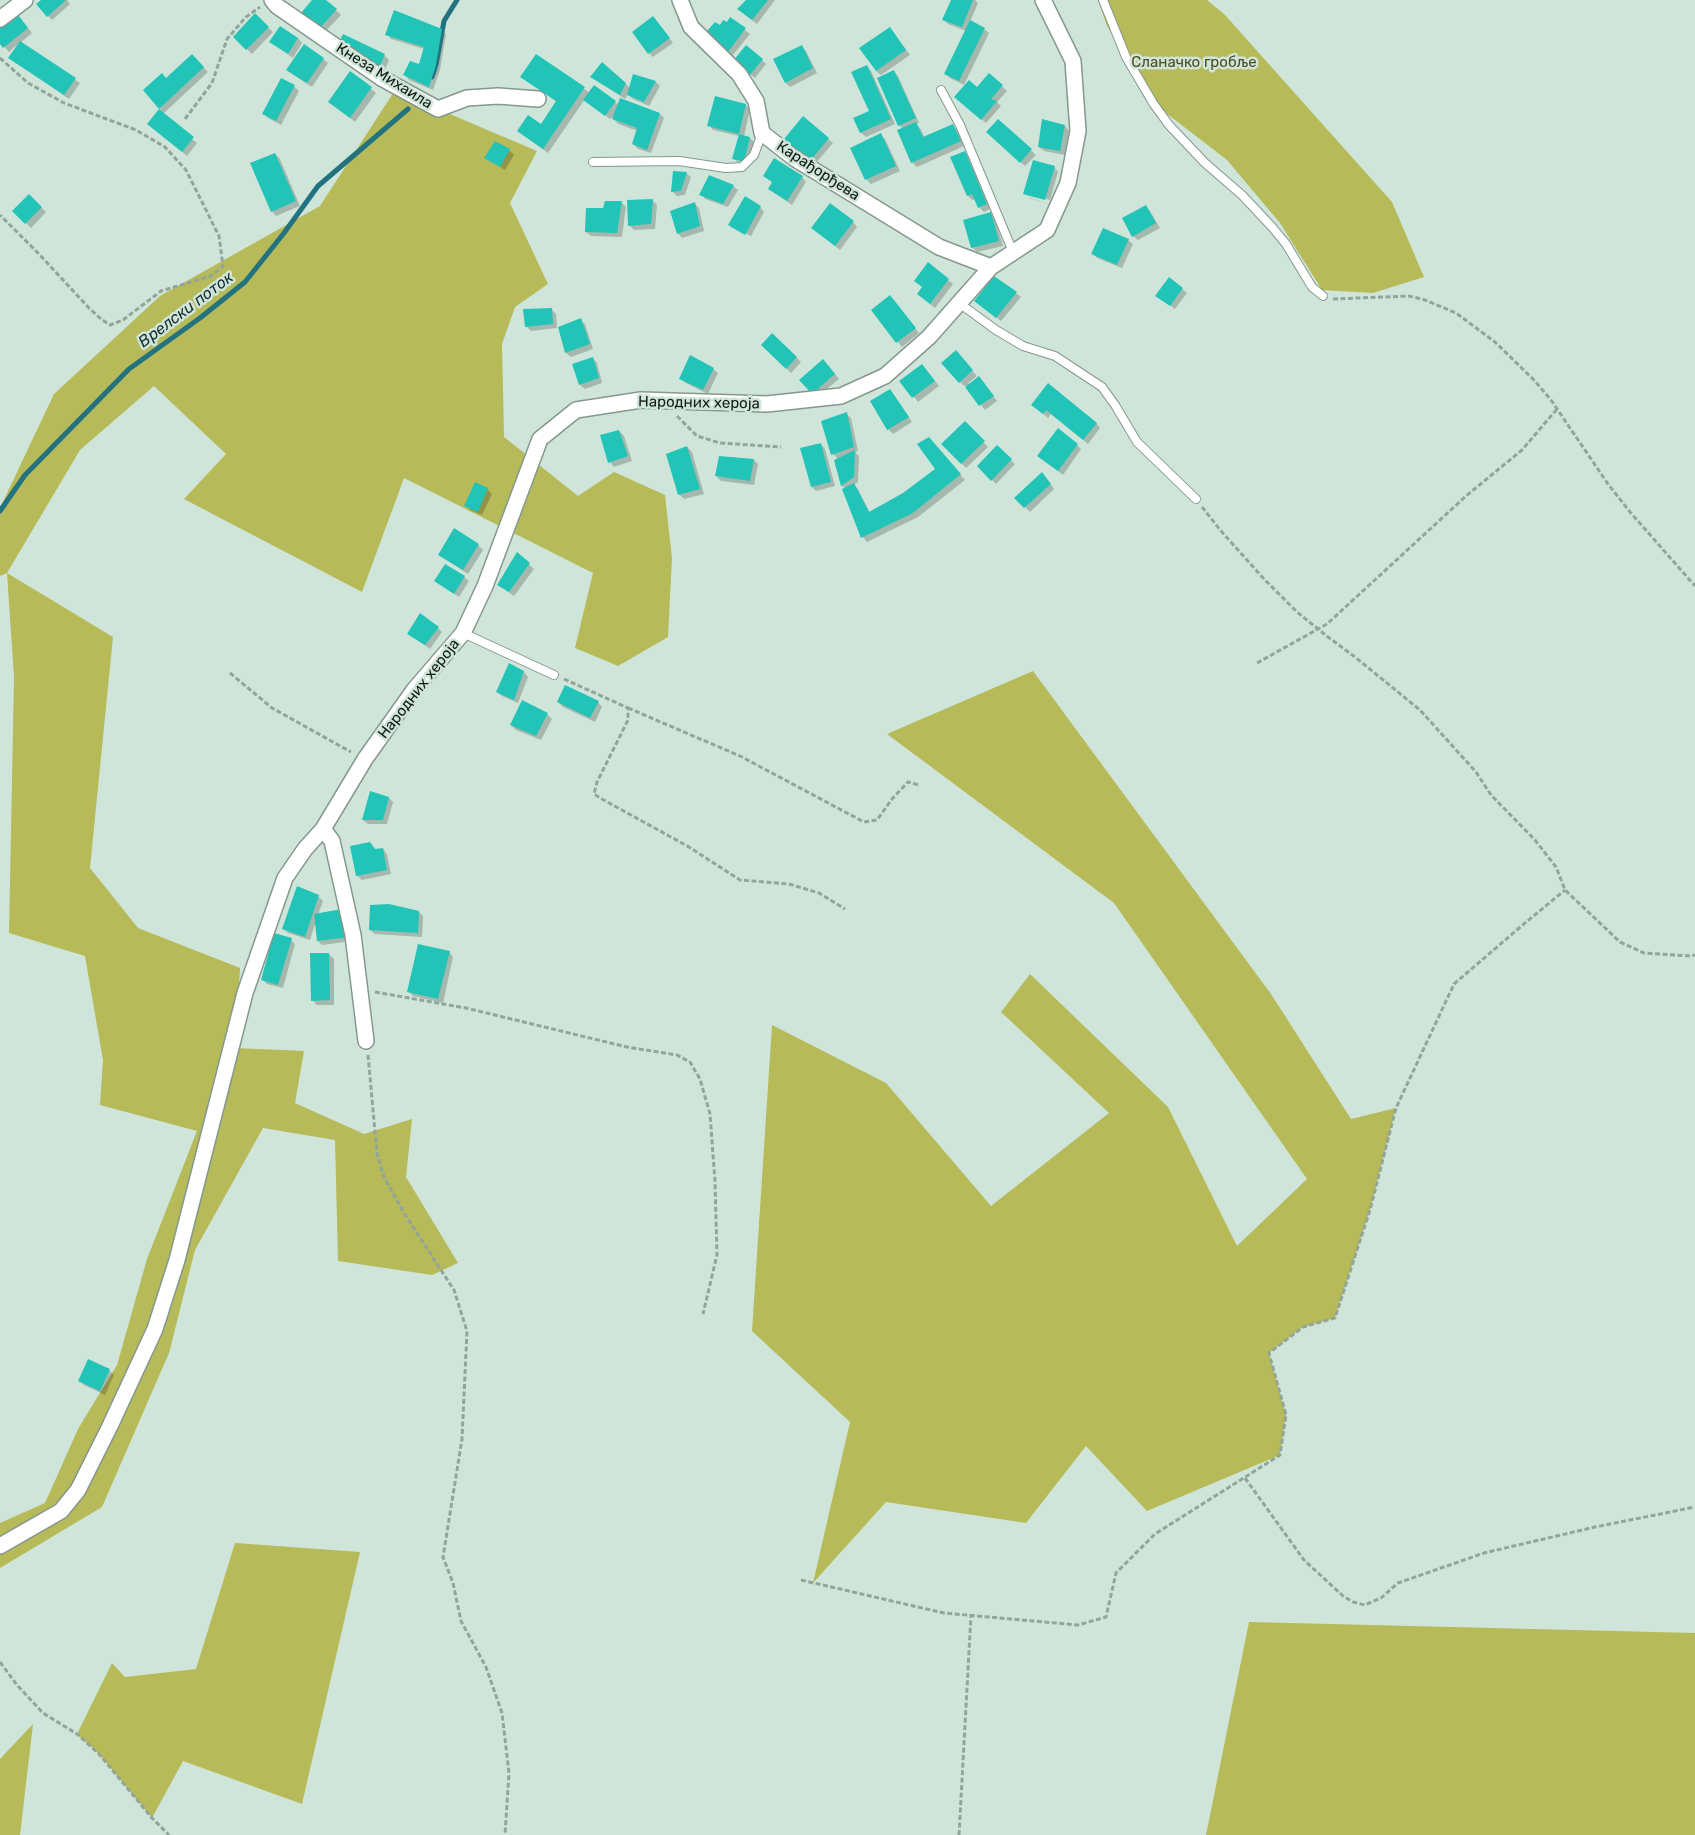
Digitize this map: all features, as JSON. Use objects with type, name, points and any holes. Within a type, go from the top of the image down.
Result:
[{"type":"street","points":[[0,19],[25,0]]},
{"type":"street","name":"Карађорђева","points":[[680,0],[691,27],[739,74],[756,101],[762,133],[794,158],[939,248],[991,266]]},
{"type":"street","name":"Народних хероја","points":[[0,1546],[61,1511],[78,1490],[155,1329],[177,1260],[246,993],[285,878],[305,849],[323,829],[365,760],[414,690],[463,633],[486,586],[540,439],[576,410],[641,400],[766,404],[841,396],[885,376],[929,337],[991,266],[1047,230],[1068,183],[1078,132],[1073,61],[1043,0]]},
{"type":"street","name":"Кнеза Михаила","points":[[274,3],[383,79],[438,109],[467,98],[498,96],[538,99]]},
{"type":"street","points":[[323,829],[332,841],[353,935],[366,1041]]},
{"type":"lane","points":[[1104,0],[1126,57],[1164,118],[1186,145],[1242,195],[1267,222],[1290,250],[1312,287],[1323,296]]},
{"type":"lane","points":[[941,90],[960,125],[1013,252]]},
{"type":"lane","points":[[593,162],[679,161],[726,168],[742,167],[754,155],[762,133]]},
{"type":"lane","points":[[959,303],[996,330],[1023,346],[1055,356],[1102,387],[1138,442],[1196,499]]},
{"type":"lane","points":[[463,633],[554,674]]},
{"type":"path","points":[[186,120],[212,83],[227,39],[246,18],[274,3]]},
{"type":"path","points":[[0,58],[28,83],[64,103],[136,130],[165,147],[186,170],[219,236],[223,266],[211,276],[161,291],[123,320],[110,325],[88,308],[38,252],[0,215]]},
{"type":"path","points":[[1323,296],[1342,300],[1409,296],[1441,306],[1466,320],[1495,342],[1533,379],[1558,408],[1603,476],[1630,512],[1695,586]]},
{"type":"path","points":[[666,401],[681,421],[697,436],[720,443],[781,447]]},
{"type":"path","points":[[1257,663],[1327,624],[1466,496],[1522,450],[1558,408]]},
{"type":"path","points":[[1196,499],[1221,531],[1264,579],[1317,629],[1420,710],[1476,772],[1491,794],[1535,840],[1556,867],[1565,890],[1620,942],[1644,953],[1695,955]]},
{"type":"path","points":[[230,673],[272,708],[365,760]]},
{"type":"path","points":[[554,674],[740,756],[864,822],[877,820],[892,799],[908,782],[919,784]]},
{"type":"path","points":[[628,708],[628,720],[596,782],[594,794],[689,847],[740,880],[789,884],[819,893],[845,909]]},
{"type":"path","points":[[801,1580],[944,1613],[1078,1625],[1106,1617],[1116,1573],[1155,1534],[1280,1455],[1286,1415],[1269,1353],[1303,1327],[1335,1318],[1370,1210],[1396,1108],[1454,984],[1565,890]]},
{"type":"path","points":[[361,990],[466,1008],[627,1047],[677,1055],[690,1062],[700,1079],[710,1114],[715,1181],[717,1255],[703,1314]]},
{"type":"path","points":[[366,1041],[377,1154],[384,1177],[404,1213],[454,1290],[467,1331],[462,1438],[443,1557],[453,1583],[461,1621],[486,1667],[502,1713],[509,1772],[505,1835]]},
{"type":"path","points":[[1245,1478],[1304,1560],[1343,1596],[1353,1602],[1365,1605],[1381,1598],[1398,1583],[1484,1553],[1595,1527],[1695,1507]]},
{"type":"path","points":[[959,1835],[971,1615]]},
{"type":"path","points":[[0,1662],[17,1685],[43,1713],[77,1734],[99,1754],[152,1818],[169,1835]]},
{"type":"green space","name":"Сланачко гробље","points":[[1098,0],[1207,0],[1225,15],[1392,202],[1424,277],[1373,293],[1322,290],[1280,223],[1227,160],[1153,103],[1107,26]]},
{"type":"green space","points":[[397,87],[438,109],[537,151],[510,203],[548,284],[515,307],[502,344],[504,437],[578,496],[614,472],[665,495],[672,558],[668,637],[618,666],[575,648],[593,573],[404,478],[362,592],[184,499],[226,454],[154,386],[80,450],[7,573],[0,576],[0,508],[54,394],[160,296],[320,206]]},
{"type":"green space","points":[[7,573],[113,637],[90,868],[138,928],[240,968],[235,1048],[304,1051],[295,1103],[364,1134],[412,1119],[406,1177],[458,1263],[432,1275],[338,1261],[335,1140],[263,1128],[195,1250],[169,1353],[102,1507],[0,1568],[0,1523],[45,1503],[78,1429],[117,1365],[147,1259],[197,1131],[100,1105],[103,1060],[85,956],[9,933],[14,677]]},
{"type":"green space","points":[[1033,671],[1271,994],[1351,1119],[1396,1108],[1370,1210],[1335,1318],[1303,1327],[1269,1353],[1286,1415],[1280,1455],[1147,1511],[1086,1446],[1026,1523],[886,1502],[813,1583],[850,1422],[752,1331],[772,1025],[886,1083],[991,1206],[1109,1113],[1001,1012],[1030,974],[1168,1107],[1237,1246],[1307,1179],[1114,903],[887,734]]},
{"type":"green space","points":[[235,1543],[360,1552],[302,1804],[183,1761],[152,1818],[99,1754],[77,1734],[112,1663],[125,1677],[196,1669]]},
{"type":"green space","points":[[1249,1622],[1695,1633],[1695,1835],[1206,1835]]},
{"type":"green space","points":[[33,1724],[20,1835],[0,1835],[0,1759]]},
{"type":"building","points":[[41,0],[66,0],[47,17],[36,4]]},
{"type":"building","points":[[312,0],[326,0],[337,9],[319,29],[301,13]]},
{"type":"building","points":[[746,0],[768,0],[752,20],[737,9]]},
{"type":"building","points":[[951,0],[973,0],[962,27],[942,20]]},
{"type":"building","points":[[394,10],[442,29],[436,65],[429,87],[403,75],[410,61],[419,64],[424,47],[385,35]]},
{"type":"building","points":[[16,12],[28,28],[3,48],[0,44],[0,25]]},
{"type":"building","points":[[255,13],[269,27],[246,50],[233,37]]},
{"type":"building","points":[[653,16],[670,38],[648,54],[632,32]]},
{"type":"building","points":[[730,17],[746,28],[728,52],[705,33],[715,22],[720,25],[723,20],[727,22]]},
{"type":"building","points":[[970,20],[985,28],[959,81],[944,74]]},
{"type":"building","points":[[280,26],[298,38],[288,54],[269,42]]},
{"type":"building","points":[[890,27],[906,50],[876,71],[859,48]]},
{"type":"building","points":[[343,34],[385,54],[380,66],[339,43]]},
{"type":"building","points":[[20,41],[76,78],[64,95],[8,58]]},
{"type":"building","points":[[304,44],[324,58],[307,83],[286,70]]},
{"type":"building","points":[[746,45],[763,59],[750,75],[733,61]]},
{"type":"building","points":[[802,45],[813,68],[785,83],[773,59]]},
{"type":"building","points":[[192,54],[204,67],[159,109],[143,90],[162,73],[166,78]]},
{"type":"building","points":[[536,54],[585,87],[543,149],[517,131],[528,115],[541,124],[556,101],[520,77]]},
{"type":"building","points":[[602,62],[626,83],[620,95],[590,77]]},
{"type":"building","points":[[867,65],[891,119],[860,133],[853,118],[869,111],[851,72]]},
{"type":"building","points":[[894,70],[916,118],[898,126],[877,78]]},
{"type":"building","points":[[350,71],[372,87],[350,118],[328,102]]},
{"type":"building","points":[[989,73],[1003,85],[991,99],[997,101],[981,120],[954,97],[969,80],[977,87]]},
{"type":"building","points":[[633,74],[656,81],[644,102],[627,95]]},
{"type":"building","points":[[281,78],[295,85],[276,121],[262,114]]},
{"type":"building","points":[[594,85],[616,101],[605,116],[583,100]]},
{"type":"building","points":[[715,96],[746,104],[739,134],[707,126]]},
{"type":"building","points":[[620,98],[660,113],[647,150],[632,144],[637,128],[612,119]]},
{"type":"building","points":[[159,109],[194,137],[182,152],[147,124]]},
{"type":"building","points":[[803,116],[829,138],[810,161],[784,139]]},
{"type":"building","points":[[998,119],[1032,149],[1020,163],[986,132]]},
{"type":"building","points":[[1042,119],[1065,125],[1060,151],[1038,147]]},
{"type":"building","points":[[916,122],[923,137],[953,124],[961,141],[911,163],[897,130]]},
{"type":"building","points":[[881,133],[896,166],[865,180],[850,148]]},
{"type":"building","points":[[739,134],[750,137],[744,162],[732,159]]},
{"type":"building","points":[[495,141],[510,149],[500,167],[484,158]]},
{"type":"building","points":[[965,151],[987,204],[978,208],[972,194],[967,196],[950,157]]},
{"type":"building","points":[[275,153],[296,201],[271,212],[250,163]]},
{"type":"building","points":[[774,158],[803,176],[787,201],[768,189],[772,182],[763,176]]},
{"type":"building","points":[[1033,160],[1055,166],[1045,200],[1023,194]]},
{"type":"building","points":[[673,171],[687,172],[681,191],[671,192]]},
{"type":"building","points":[[709,175],[734,185],[723,204],[699,195]]},
{"type":"building","points":[[29,194],[42,207],[25,224],[12,211]]},
{"type":"building","points":[[745,196],[761,206],[745,235],[728,225]]},
{"type":"building","points":[[653,199],[651,224],[628,226],[627,200]]},
{"type":"building","points":[[605,201],[622,201],[617,233],[585,232],[586,208],[603,208]]},
{"type":"building","points":[[695,202],[700,226],[677,234],[670,211]]},
{"type":"building","points":[[830,203],[854,221],[835,246],[811,228]]},
{"type":"building","points":[[1146,205],[1156,223],[1132,237],[1122,218]]},
{"type":"building","points":[[991,212],[999,241],[971,248],[963,220]]},
{"type":"building","points":[[1103,228],[1129,239],[1117,265],[1091,254]]},
{"type":"building","points":[[928,262],[949,279],[930,304],[917,294],[922,287],[914,281]]},
{"type":"building","points":[[994,276],[1017,292],[996,318],[974,301]]},
{"type":"building","points":[[1169,277],[1183,288],[1170,306],[1155,296]]},
{"type":"building","points":[[890,295],[916,328],[896,343],[871,310]]},
{"type":"building","points":[[552,308],[553,324],[525,327],[523,309]]},
{"type":"building","points":[[581,318],[590,344],[565,353],[558,327]]},
{"type":"building","points":[[772,333],[797,357],[786,369],[761,345]]},
{"type":"building","points":[[956,350],[973,370],[959,383],[941,363]]},
{"type":"building","points":[[690,355],[714,368],[703,390],[679,379]]},
{"type":"building","points":[[593,357],[599,378],[579,385],[572,364]]},
{"type":"building","points":[[823,359],[835,374],[812,394],[799,380]]},
{"type":"building","points":[[922,364],[935,381],[912,398],[899,381]]},
{"type":"building","points":[[979,376],[994,396],[979,406],[965,387]]},
{"type":"building","points":[[1048,383],[1097,423],[1083,440],[1046,410],[1043,414],[1031,405]]},
{"type":"building","points":[[890,389],[909,417],[887,430],[870,401]]},
{"type":"building","points":[[847,412],[854,447],[831,455],[821,421]]},
{"type":"building","points":[[965,421],[985,441],[961,464],[941,444]]},
{"type":"building","points":[[1058,428],[1078,444],[1058,471],[1037,456]]},
{"type":"building","points":[[619,430],[628,456],[608,463],[600,435]]},
{"type":"building","points":[[929,437],[961,474],[913,513],[861,538],[842,489],[854,483],[869,512],[903,493],[935,469],[917,444]]},
{"type":"building","points":[[821,443],[831,482],[811,487],[800,448]]},
{"type":"building","points":[[997,445],[1012,459],[991,481],[977,466]]},
{"type":"building","points":[[687,446],[700,489],[678,495],[666,454]]},
{"type":"building","points":[[855,450],[854,477],[841,486],[834,460]]},
{"type":"building","points":[[719,456],[754,459],[750,481],[715,476]]},
{"type":"building","points":[[1042,472],[1051,484],[1024,508],[1014,498]]},
{"type":"building","points":[[475,482],[488,488],[478,512],[464,506]]},
{"type":"building","points":[[454,528],[479,544],[463,570],[438,555]]},
{"type":"building","points":[[517,552],[530,563],[509,592],[497,585]]},
{"type":"building","points":[[445,564],[465,576],[454,594],[434,581]]},
{"type":"building","points":[[420,613],[439,627],[425,645],[407,634]]},
{"type":"building","points":[[509,663],[524,671],[514,700],[496,692]]},
{"type":"building","points":[[565,685],[599,701],[590,718],[557,702]]},
{"type":"building","points":[[522,700],[548,713],[536,736],[510,725]]},
{"type":"building","points":[[370,791],[389,797],[383,820],[362,820]]},
{"type":"building","points":[[370,842],[375,849],[383,848],[387,870],[356,876],[350,846]]},
{"type":"building","points":[[297,886],[319,895],[305,937],[282,929]]},
{"type":"building","points":[[389,904],[419,911],[418,933],[369,930],[370,905]]},
{"type":"building","points":[[342,909],[349,937],[317,941],[314,914]]},
{"type":"building","points":[[274,933],[292,938],[278,985],[261,980]]},
{"type":"building","points":[[418,944],[450,951],[438,999],[407,992]]},
{"type":"building","points":[[310,953],[329,953],[330,1000],[311,1001]]},
{"type":"building","points":[[88,1359],[110,1369],[100,1391],[78,1381]]},
{"type":"waterway","name":"Врелски поток","points":[[432,77],[444,21],[457,0]]},
{"type":"waterway","name":"Врелски поток","points":[[0,511],[25,475],[129,369],[200,318],[245,282],[318,186],[408,109]]}]
